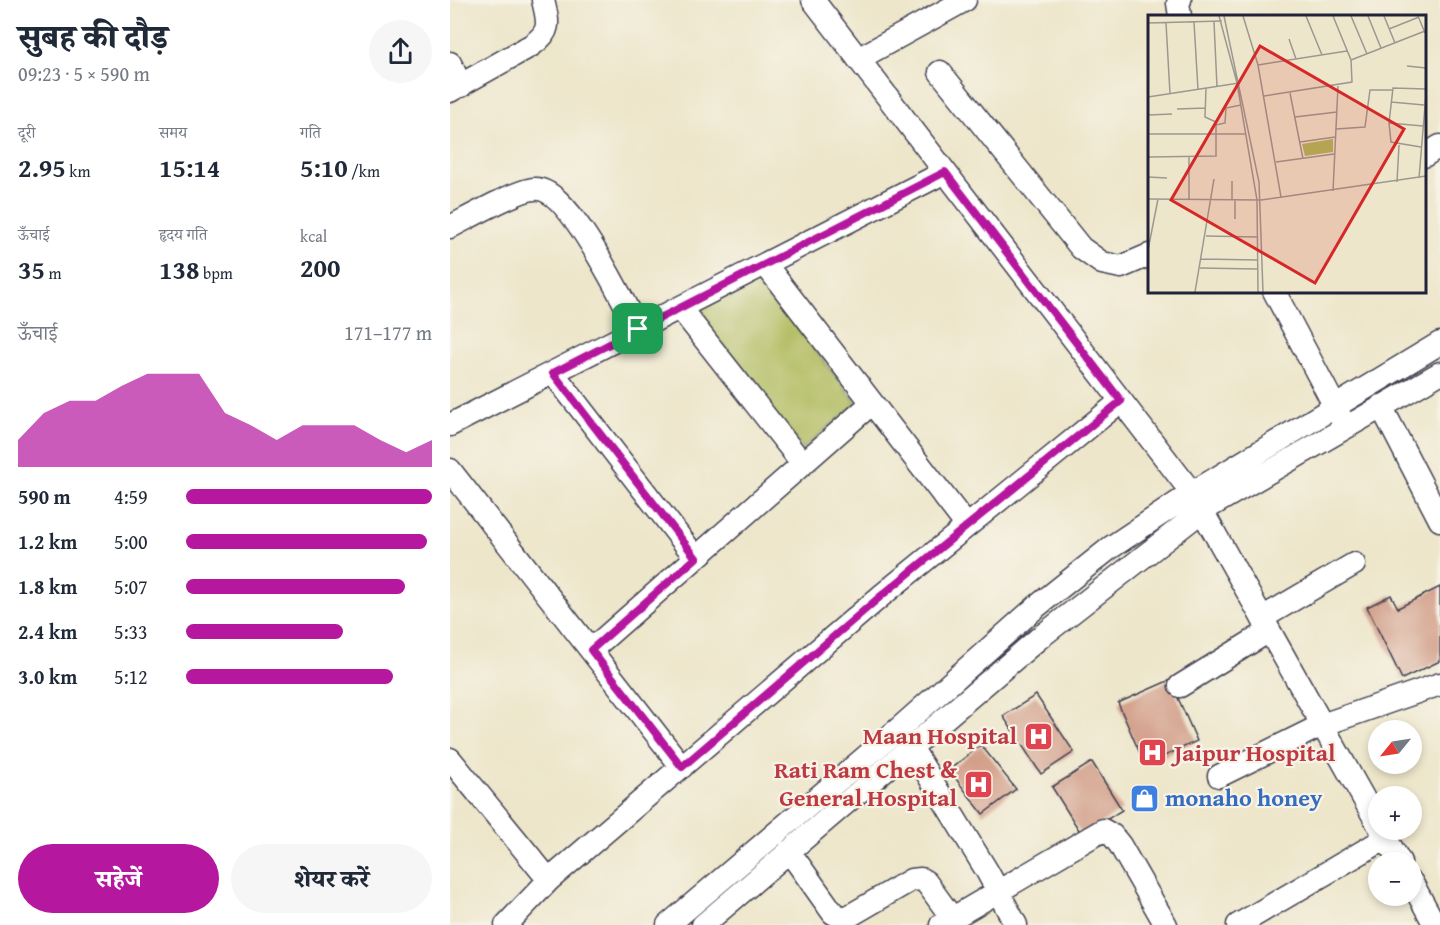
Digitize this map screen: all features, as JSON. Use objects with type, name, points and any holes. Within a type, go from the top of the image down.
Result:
[{"type":"street","points":[[450,63],[455,89],[532,45],[543,37],[548,23],[543,0]]},
{"type":"street","points":[[813,0],[1197,502],[1368,806]]},
{"type":"street","points":[[858,59],[965,0]]},
{"type":"street","points":[[1180,0],[1178,3],[1180,15]]},
{"type":"street","points":[[940,72],[1082,248],[1102,263],[1121,267],[1148,255]]},
{"type":"street","points":[[1425,155],[1440,146]]},
{"type":"street","points":[[450,425],[945,172]]},
{"type":"street","points":[[450,227],[534,189],[547,191],[564,206],[597,251],[638,329]]},
{"type":"street","points":[[765,264],[967,526]]},
{"type":"street","points":[[1275,292],[1340,417]]},
{"type":"street","points":[[680,308],[803,464]]},
{"type":"street","points":[[678,922],[1036,607],[1110,548],[1197,502],[1340,417],[1440,343]]},
{"type":"street","points":[[553,373],[696,558]]},
{"type":"street","points":[[1340,417],[1381,406],[1440,373]]},
{"type":"street","points":[[506,925],[549,880],[881,596],[1121,401]]},
{"type":"street","points":[[591,650],[872,403]]},
{"type":"street","points":[[1381,406],[1440,520]]},
{"type":"street","points":[[450,470],[682,767]]},
{"type":"street","points":[[703,925],[1197,502]]},
{"type":"street","points":[[1179,686],[1354,564]]},
{"type":"street","points":[[1219,776],[1322,725],[1440,684]]},
{"type":"street","points":[[911,747],[987,871],[1016,925]]},
{"type":"street","points":[[450,759],[549,880]]},
{"type":"street","points":[[789,851],[833,913],[843,918],[911,880],[921,879],[926,882],[947,921],[1103,830],[1120,845],[1166,925]]},
{"type":"street","points":[[1238,925],[1368,840]]},
{"type":"street","points":[[1422,901],[1435,925]]},
{"type":"green space","points":[[759,279],[857,403],[803,449],[693,312]]},
{"type":"building","points":[[1440,587],[1440,661],[1402,679],[1367,607],[1391,595],[1398,608]]},
{"type":"building","points":[[1170,680],[1197,741],[1145,765],[1118,703]]},
{"type":"building","points":[[1036,695],[1074,752],[1041,774],[1003,716]]},
{"type":"building","points":[[981,745],[1016,789],[983,814],[949,770]]},
{"type":"building","points":[[1092,762],[1122,810],[1082,835],[1052,787]]},
{"type":"place","name":"Maan Hospital","points":[[1038,736]]},
{"type":"place","name":"Jaipur Hospital","points":[[1153,753]]},
{"type":"place","name":"Rati Ram Chest & General Hospital","points":[[978,784]]},
{"type":"place","name":"monaho honey","points":[[1144,798]]},
{"type":"route","points":[[945,172],[1121,401],[881,596],[682,767],[591,650],[696,558],[553,373],[638,329],[945,172]]}]
